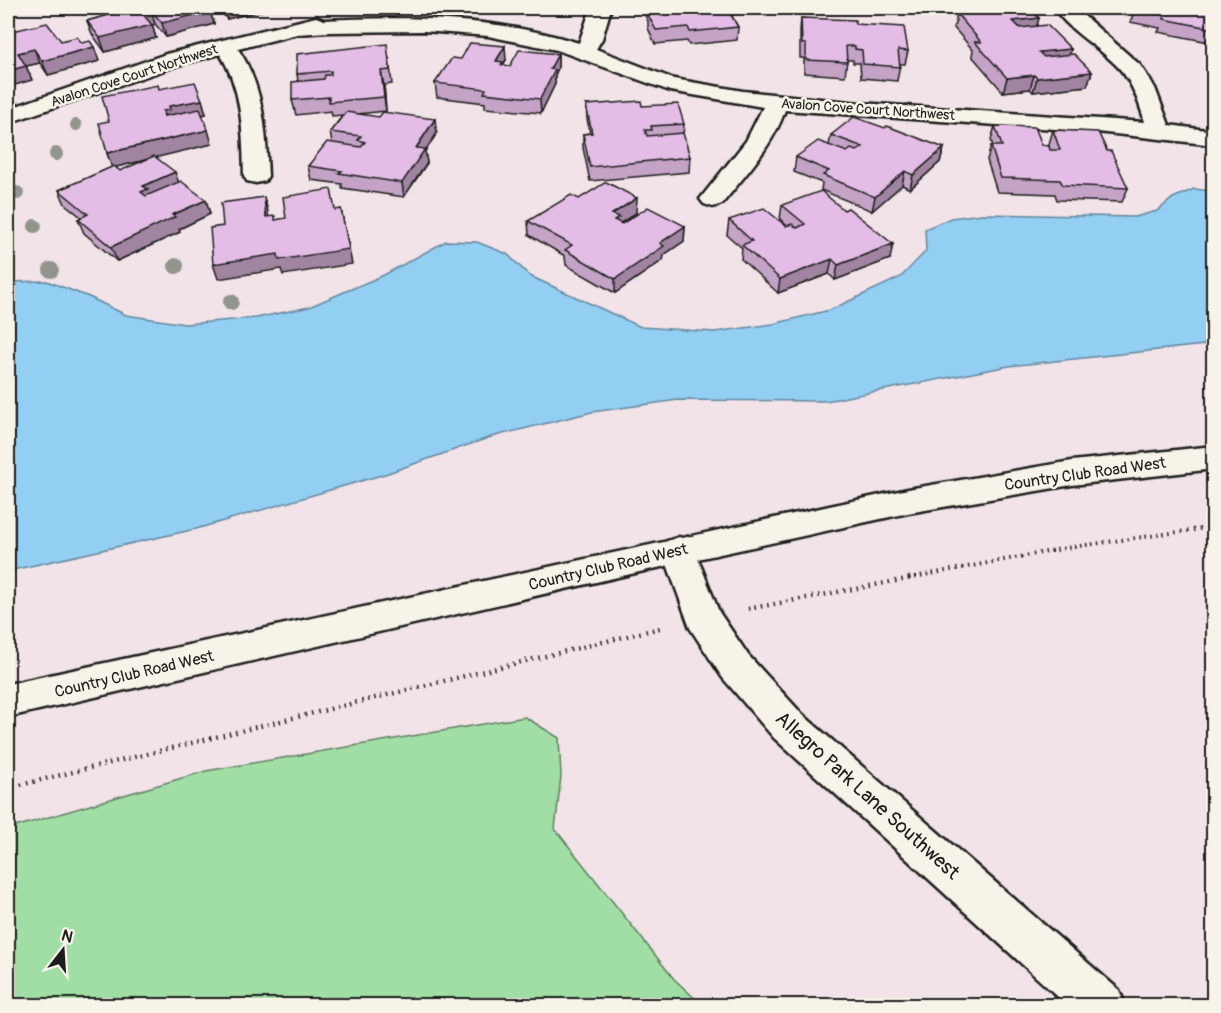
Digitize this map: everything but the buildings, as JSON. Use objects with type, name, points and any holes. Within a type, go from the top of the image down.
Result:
[{"type":"street","name":"Avalon Cove Court Northwest","points":[[8,116],[165,62],[376,8]]},
{"type":"street","points":[[584,52],[596,29],[601,8]]},
{"type":"street","points":[[1064,8],[1134,72],[1147,93],[1159,130]]},
{"type":"street","name":"Avalon Cove Court Northwest","points":[[296,28],[391,24],[464,28],[518,35],[584,52],[659,81],[686,88],[776,102],[1159,130],[1214,138]]},
{"type":"street","points":[[225,45],[241,70],[248,90],[252,111],[256,176]]},
{"type":"street","points":[[713,199],[763,136],[770,123],[776,102]]},
{"type":"street","name":"Avalon Cove Court Northwest","points":[[1159,130],[1214,152]]},
{"type":"street","name":"Country Club Road West","points":[[8,701],[679,550],[979,487],[1072,473],[1214,457]]},
{"type":"street","name":"Allegro Park Lane Southwest","points":[[679,550],[703,618],[735,666],[788,726],[1103,1005]]},
{"type":"path","points":[[8,788],[703,618],[1072,547],[1214,527]]},
{"type":"green space","points":[[525,717],[559,738],[561,776],[555,829],[674,979],[702,1005],[8,1005],[8,829],[206,771]]},
{"type":"water","points":[[1194,189],[1213,191],[1213,344],[1009,366],[826,401],[678,400],[592,412],[491,437],[385,474],[196,529],[8,571],[8,282],[47,281],[89,297],[126,315],[185,324],[256,318],[309,307],[384,275],[446,241],[477,242],[507,254],[530,276],[641,327],[715,332],[773,324],[830,310],[901,277],[926,251],[925,229],[951,218],[982,214],[1135,217],[1157,211],[1173,198]]}]
